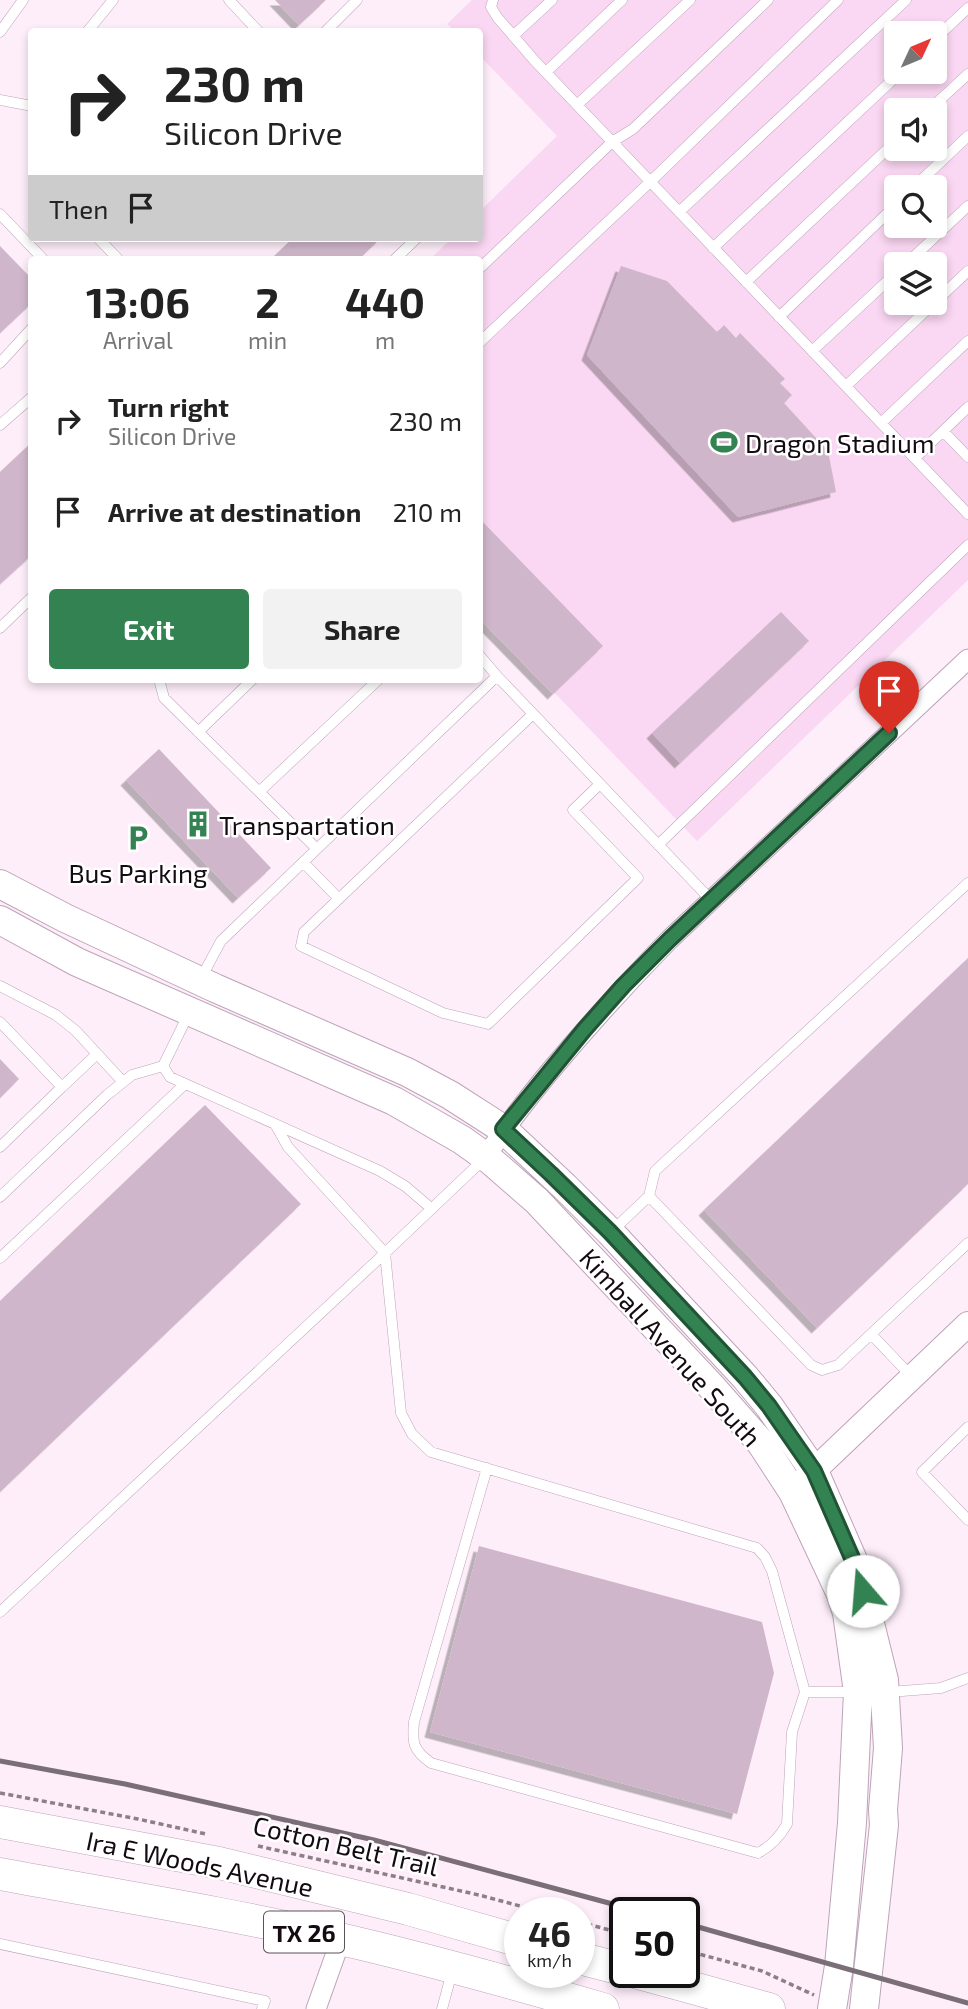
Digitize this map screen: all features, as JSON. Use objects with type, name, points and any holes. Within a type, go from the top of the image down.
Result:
[{"type":"main road","name":"Kimball Avenue South","points":[[0,884],[54,913],[200,981],[408,1072],[503,1129],[610,1232],[769,1406],[814,1471],[856,1567],[884,1680],[871,1692],[852,1823],[839,1966],[832,2005]]},
{"type":"main road","name":"Kimball Avenue South","points":[[0,920],[77,962],[394,1101],[486,1157],[537,1201],[761,1443],[793,1492],[841,1594],[888,1748],[884,1825],[864,2009]]},
{"type":"main road","points":[[190,1011],[200,981]]},
{"type":"main road","name":"Ira E Woods Avenue","points":[[0,1822],[219,1863],[408,1909],[504,1936]]},
{"type":"main road","name":"Ira E Woods Avenue","points":[[0,1874],[341,1939],[603,2009]]},
{"type":"main road","points":[[693,1988],[768,2009]]},
{"type":"street","points":[[486,1157],[503,1129],[623,986],[710,900],[968,659]]},
{"type":"street","points":[[793,1492],[967,1328]]},
{"type":"street","points":[[316,2009],[341,1939]]},
{"type":"lane","points":[[0,32],[23,0]]},
{"type":"lane","points":[[90,28],[113,0]]},
{"type":"lane","points":[[229,0],[255,28]]},
{"type":"lane","points":[[329,28],[357,0]]},
{"type":"lane","points":[[493,0],[491,6],[497,17],[545,72],[968,514]]},
{"type":"lane","points":[[513,36],[552,0]]},
{"type":"lane","points":[[545,72],[622,0]]},
{"type":"lane","points":[[577,105],[690,0]]},
{"type":"lane","points":[[483,265],[612,142],[633,129],[768,0]]},
{"type":"lane","points":[[483,339],[838,0]]},
{"type":"lane","points":[[679,212],[906,0]]},
{"type":"lane","points":[[947,28],[968,8]]},
{"type":"lane","points":[[942,98],[968,74]]},
{"type":"lane","points":[[713,248],[888,84]]},
{"type":"lane","points":[[0,100],[28,105]]},
{"type":"lane","points":[[927,175],[968,136]]},
{"type":"lane","points":[[746,282],[884,152]]},
{"type":"lane","points":[[919,252],[968,206]]},
{"type":"lane","points":[[0,214],[40,256]]},
{"type":"lane","points":[[779,317],[884,216]]},
{"type":"lane","points":[[102,242],[115,256]]},
{"type":"lane","points":[[398,256],[413,242]]},
{"type":"lane","points":[[846,386],[968,271]]},
{"type":"lane","points":[[812,351],[884,284]]},
{"type":"lane","points":[[0,363],[28,332]]},
{"type":"lane","points":[[881,423],[968,341]]},
{"type":"lane","points":[[0,425],[28,400]]},
{"type":"lane","points":[[915,458],[968,407]]},
{"type":"lane","points":[[943,431],[968,457]]},
{"type":"lane","points":[[658,845],[968,545]]},
{"type":"lane","points":[[0,628],[28,601]]},
{"type":"lane","points":[[483,660],[710,900]]},
{"type":"lane","points":[[200,981],[221,941],[497,676]]},
{"type":"lane","points":[[160,683],[164,698],[317,849]]},
{"type":"lane","points":[[198,732],[249,683]]},
{"type":"lane","points":[[260,792],[375,683]]},
{"type":"lane","points":[[534,714],[304,932],[302,946],[443,1013],[488,1024],[638,878],[573,810],[600,784]]},
{"type":"lane","points":[[303,862],[339,899]]},
{"type":"lane","points":[[610,1232],[649,1196],[655,1171],[968,883]]},
{"type":"lane","points":[[0,986],[56,1015],[76,1031],[123,1082]]},
{"type":"lane","points":[[0,1197],[123,1082],[132,1075],[163,1066],[190,1011]]},
{"type":"lane","points":[[0,1022],[62,1087]]},
{"type":"lane","points":[[0,1147],[97,1054]]},
{"type":"lane","points":[[163,1066],[170,1077],[380,1171],[405,1186],[432,1209]]},
{"type":"lane","points":[[0,1258],[185,1084]]},
{"type":"lane","points":[[275,1124],[288,1147],[386,1253],[401,1413],[412,1434],[431,1452],[487,1468],[757,1548],[765,1557],[772,1571],[805,1692],[792,1732],[787,1824],[770,1847],[758,1853],[745,1850],[430,1763],[419,1754],[413,1740],[414,1722],[487,1468]]},
{"type":"lane","points":[[0,1612],[486,1157]]},
{"type":"lane","points":[[649,1196],[811,1365],[822,1370],[838,1365],[968,1243]]},
{"type":"lane","points":[[871,1334],[913,1377]]},
{"type":"lane","points":[[968,1427],[922,1472],[968,1520]]},
{"type":"lane","points":[[805,1692],[941,1688],[968,1678]]},
{"type":"lane","points":[[0,1944],[265,2001],[262,2009]]},
{"type":"lane","points":[[442,2009],[453,1968]]},
{"type":"path","points":[[0,1793],[206,1834]]},
{"type":"path","name":"Cotton Belt Trail","points":[[247,1843],[504,1902]]},
{"type":"path","points":[[700,1954],[762,1971],[832,2005]]},
{"type":"shaded area","name":"Dragon Stadium","points":[[472,0],[968,0],[968,580],[697,841],[483,618],[483,256],[433,256],[448,242],[483,242],[483,208],[557,136],[483,59],[483,28],[452,28],[447,24]]},
{"type":"building","points":[[275,0],[326,0],[299,25]]},
{"type":"building","points":[[289,242],[377,242],[362,256],[274,256]]},
{"type":"building","points":[[0,246],[28,275],[28,307],[0,333]]},
{"type":"building","name":"Dragon Stadium","points":[[621,266],[667,281],[717,332],[724,325],[736,338],[740,333],[785,379],[780,383],[792,395],[784,403],[828,451],[836,492],[738,517],[587,355]]},
{"type":"building","points":[[28,446],[28,559],[0,584],[0,472]]},
{"type":"building","points":[[483,522],[603,646],[553,694],[483,622]]},
{"type":"building","points":[[781,612],[809,641],[680,763],[652,733]]},
{"type":"building","name":"Transpartation","points":[[159,749],[271,868],[238,898],[126,780]]},
{"type":"building","points":[[968,958],[968,1184],[817,1328],[704,1210]]},
{"type":"building","points":[[0,1059],[19,1079],[0,1098]]},
{"type":"building","points":[[205,1105],[301,1204],[0,1492],[0,1301]]},
{"type":"building","points":[[479,1546],[762,1622],[774,1673],[737,1814],[430,1732]]},
{"type":"railway","points":[[0,1761],[125,1784],[374,1840],[609,1903]]},
{"type":"railway","points":[[700,1928],[968,2003]]},
{"type":"place","name":"Dragon Stadium","points":[[724,442]]},
{"type":"place","name":"Transpartation","points":[[198,824]]},
{"type":"place","name":"Bus Parking","points":[[138,838]]},
{"type":"route","points":[[863,1591],[856,1567],[814,1471],[769,1406],[610,1232],[503,1129],[623,986],[889,733]]}]
